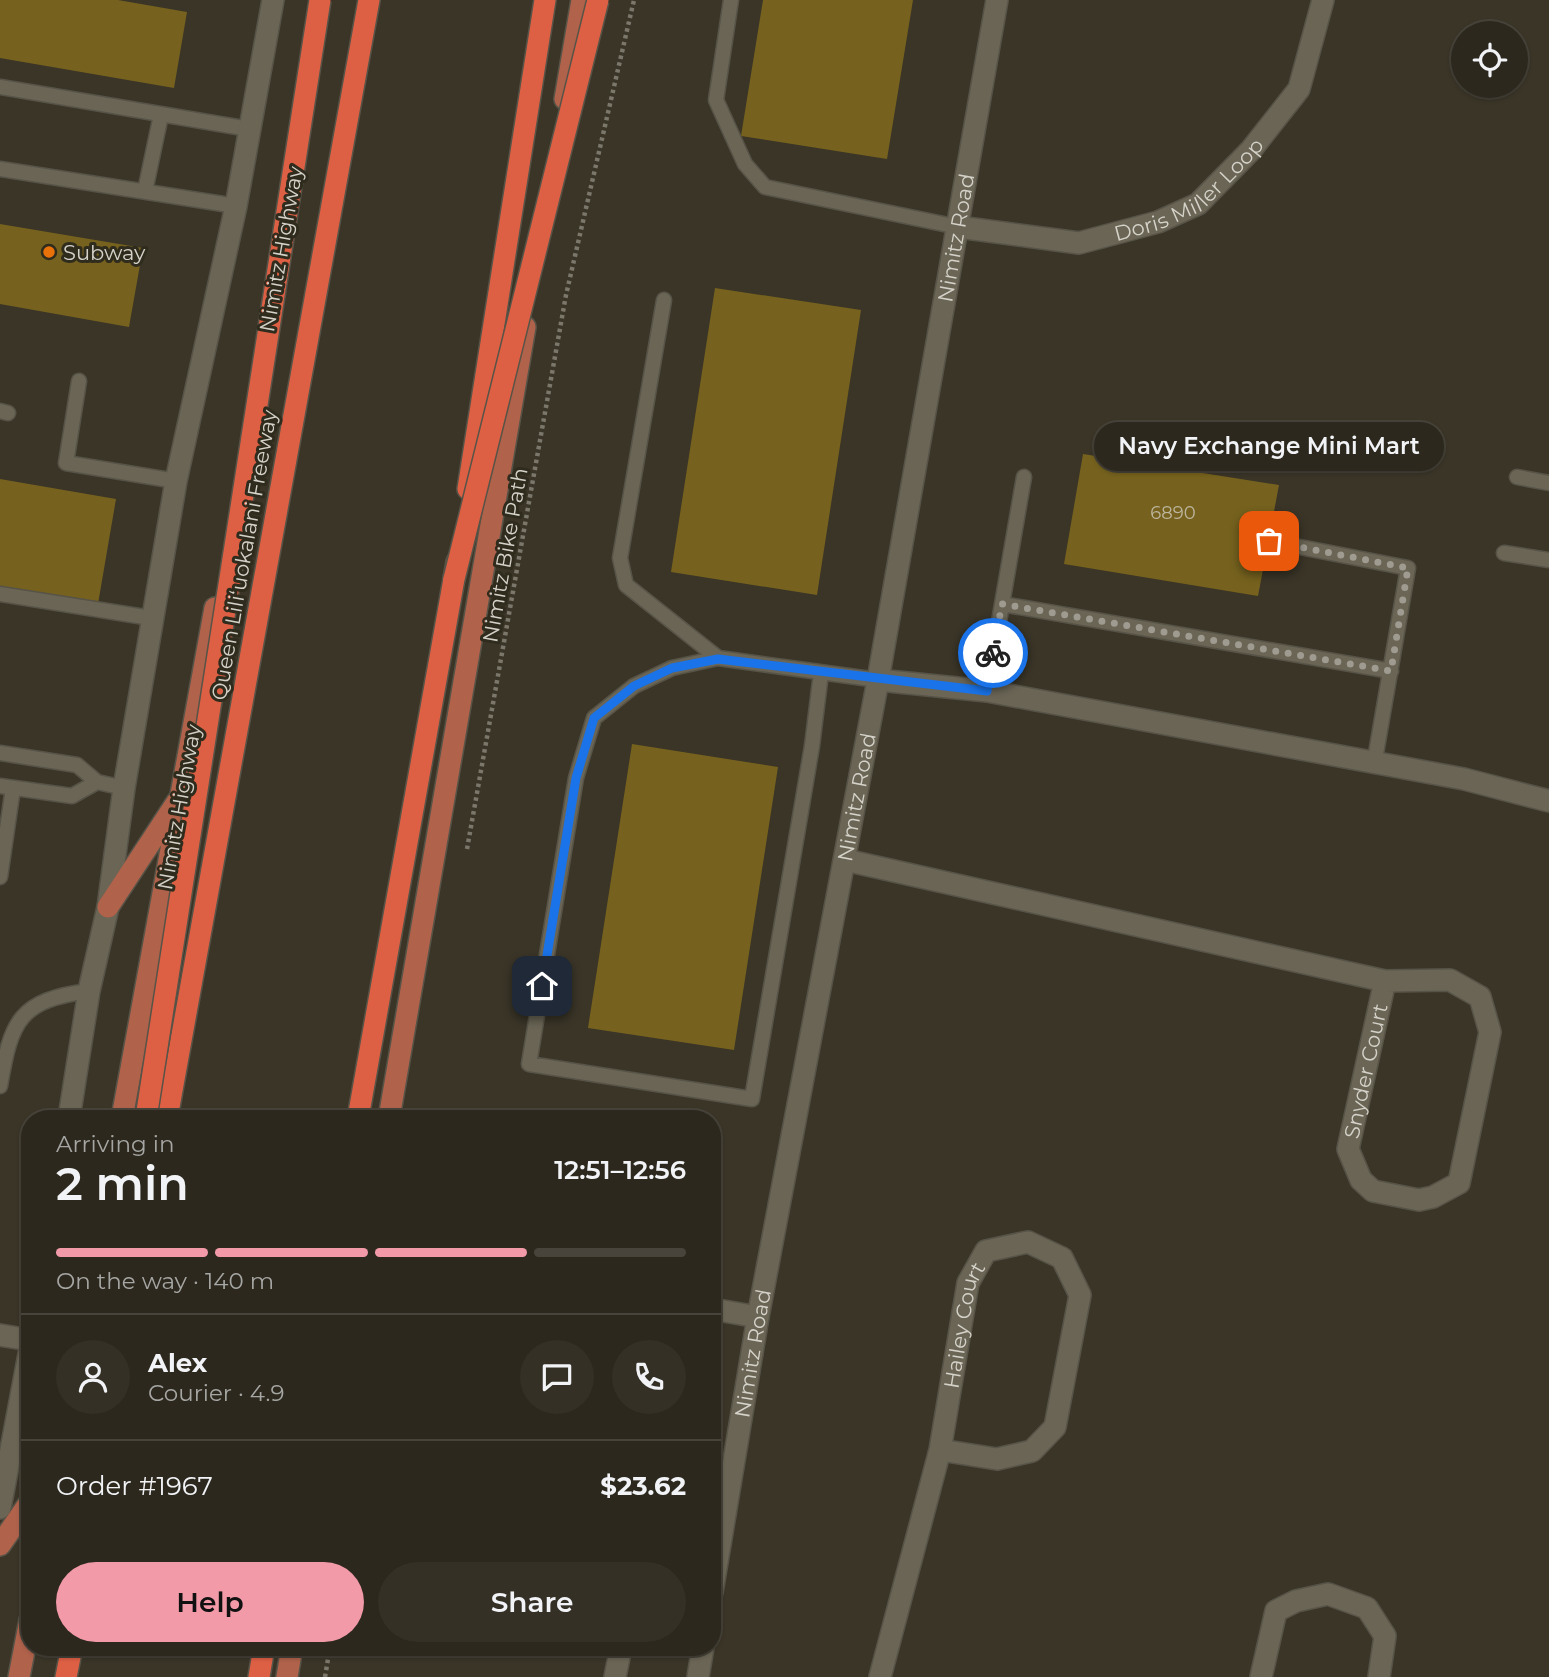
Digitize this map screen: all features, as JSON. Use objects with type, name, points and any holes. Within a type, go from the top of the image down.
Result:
[{"type":"highway","points":[[147,1110],[320,0]]},
{"type":"highway","name":"Queen Liliʻuokalani Freeway","points":[[168,1110],[369,0]]},
{"type":"highway","points":[[359,1110],[454,579],[545,0]]},
{"type":"highway","points":[[454,579],[598,0]]},
{"type":"highway","points":[[58,1677],[62,1656]]},
{"type":"highway","points":[[66,1677],[70,1656]]},
{"type":"highway","points":[[258,1677],[262,1656]]},
{"type":"main road","name":"Nimitz Highway","points":[[124,1110],[326,0]]},
{"type":"main road","points":[[390,1110],[582,0]]},
{"type":"main road","points":[[108,907],[182,794]]},
{"type":"main road","points":[[134,1055],[136,1110]]},
{"type":"main road","points":[[0,1545],[21,1515]]},
{"type":"main road","points":[[19,1677],[23,1656]]},
{"type":"main road","points":[[287,1677],[290,1656]]},
{"type":"street","points":[[70,1110],[89,991],[108,907],[151,618],[176,481],[236,206],[273,0]]},
{"type":"street","name":"Nimitz Road","points":[[721,1537],[758,1317],[878,680],[997,0]]},
{"type":"street","name":"Doris Miller Loop","points":[[958,227],[1079,243],[1158,222],[1198,204],[1251,150],[1299,89],[1323,0]]},
{"type":"street","points":[[878,680],[987,691],[1374,765],[1464,779],[1549,801]]},
{"type":"street","name":"Snyder Court","points":[[845,860],[1385,981],[1450,980],[1480,997],[1490,1032],[1459,1183],[1433,1197],[1419,1200],[1373,1191],[1362,1180],[1348,1149],[1385,981]]},
{"type":"street","name":"Hailey Court","points":[[880,1677],[940,1450],[968,1283],[986,1251],[1028,1242],[1062,1258],[1080,1295],[1055,1427],[1032,1451],[997,1459],[940,1450]]},
{"type":"street","points":[[721,1311],[758,1317]]},
{"type":"street","points":[[0,1335],[21,1338]]},
{"type":"street","points":[[0,1508],[21,1397]]},
{"type":"street","points":[[1261,1677],[1276,1611],[1296,1601],[1328,1594],[1367,1608],[1385,1636],[1379,1677]]},
{"type":"street","points":[[615,1677],[619,1656]]},
{"type":"street","points":[[698,1677],[702,1656]]},
{"type":"lane","points":[[731,0],[716,100],[745,164],[765,187],[958,227]]},
{"type":"lane","points":[[0,87],[250,129]]},
{"type":"lane","points":[[145,191],[161,115]]},
{"type":"lane","points":[[0,169],[236,206]]},
{"type":"lane","points":[[664,300],[621,558],[626,585],[718,659]]},
{"type":"lane","points":[[79,382],[66,463],[176,481]]},
{"type":"lane","points":[[987,691],[1024,477]]},
{"type":"lane","points":[[1517,477],[1549,483]]},
{"type":"lane","points":[[1269,541],[1408,568],[1374,765]]},
{"type":"lane","points":[[1504,553],[1549,560]]},
{"type":"lane","points":[[0,594],[151,618]]},
{"type":"lane","points":[[1002,604],[1391,671]]},
{"type":"lane","points":[[821,673],[752,1099],[529,1063],[576,778],[594,718],[634,686],[672,668],[718,659],[878,680]]},
{"type":"lane","points":[[0,753],[77,765],[97,782],[124,788]]},
{"type":"lane","points":[[0,877],[7,787],[72,796],[97,782]]},
{"type":"lane","points":[[0,1086],[7,1044],[24,1012],[56,996],[89,991]]},
{"type":"path","name":"Nimitz Bike Path","points":[[464,862],[566,295],[634,0]]},
{"type":"path","points":[[325,1677],[328,1656]]},
{"type":"building","points":[[0,0],[118,0],[187,12],[174,88],[0,58]]},
{"type":"building","points":[[763,0],[913,0],[887,159],[741,136]]},
{"type":"building","points":[[0,224],[143,248],[129,327],[0,304]]},
{"type":"building","points":[[715,288],[861,310],[817,595],[671,572]]},
{"type":"building","points":[[1083,454],[1279,485],[1258,596],[1064,564]]},
{"type":"building","points":[[0,479],[116,499],[98,604],[0,587]]},
{"type":"building","points":[[632,744],[778,767],[734,1050],[588,1028]]},
{"type":"way so far","points":[[993,653],[1002,604],[1391,671],[1408,568],[1269,541]]},
{"type":"place","name":"Subway","points":[[49,252]]},
{"type":"place","name":"Navy Exchange Mini Mart","points":[[1269,541]]},
{"type":"route","points":[[542,986],[576,778],[594,718],[634,686],[672,668],[718,659],[987,691],[993,653]]}]
